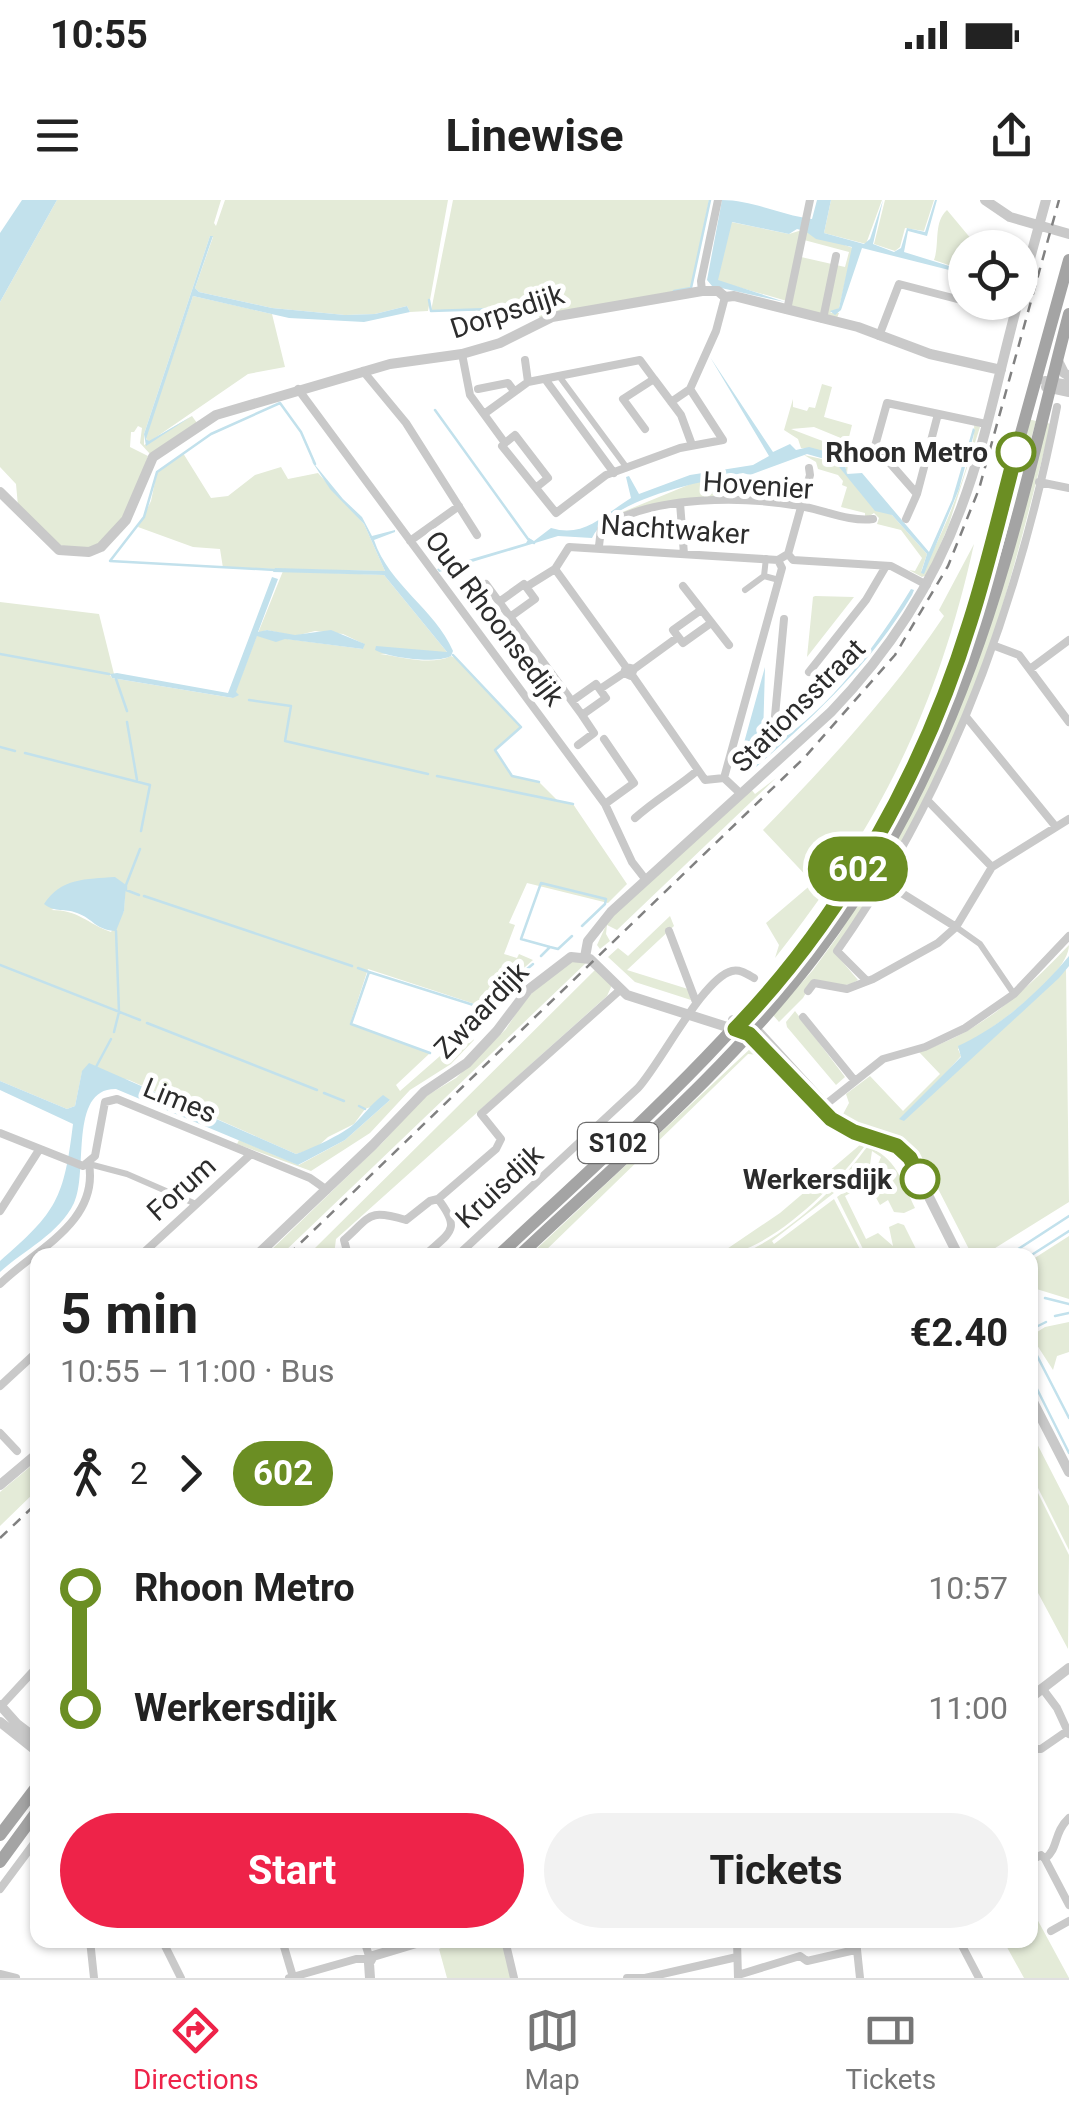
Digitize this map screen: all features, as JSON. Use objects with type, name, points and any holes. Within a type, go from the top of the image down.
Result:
[{"type":"main road","name":"S102","points":[[527,1248],[745,1029],[841,920],[883,853],[934,758],[1004,566],[1069,260]]},
{"type":"main road","name":"S102","points":[[1045,384],[1057,359],[1069,314]]},
{"type":"main road","name":"S102","points":[[507,1248],[745,1029]]},
{"type":"main road","points":[[0,1835],[30,1796]]},
{"type":"main road","points":[[0,1862],[30,1821]]},
{"type":"street","points":[[702,291],[718,200]]},
{"type":"street","points":[[787,310],[810,200]]},
{"type":"street","points":[[985,200],[1010,217],[1069,234]]},
{"type":"street","points":[[1038,230],[1046,200]]},
{"type":"street","points":[[823,319],[836,256]]},
{"type":"street","points":[[879,336],[899,284],[948,298]]},
{"type":"street","name":"Dorpsdijk","points":[[0,492],[59,550],[89,552],[101,547],[126,520],[148,464],[158,452],[216,414],[362,371],[462,354],[513,339],[552,317],[702,291],[718,291],[725,298],[734,296],[858,327],[930,354],[1001,370]]},
{"type":"street","points":[[672,402],[690,389],[716,331],[725,298]]},
{"type":"street","name":"Stationsstraat","points":[[581,956],[600,924],[857,685],[894,639],[926,586],[962,507],[1013,320]]},
{"type":"street","points":[[462,354],[470,396],[505,443]]},
{"type":"street","points":[[1057,359],[1069,376]]},
{"type":"street","points":[[525,360],[528,382]]},
{"type":"street","points":[[484,414],[528,382],[640,360],[681,415],[692,446]]},
{"type":"street","points":[[362,371],[406,423],[477,535]]},
{"type":"street","points":[[559,376],[627,468]]},
{"type":"street","points":[[545,379],[614,473]]},
{"type":"street","points":[[645,429],[623,400],[654,379]]},
{"type":"street","points":[[478,388],[508,384],[514,392]]},
{"type":"street","points":[[1045,384],[1069,389]]},
{"type":"street","name":"Oud Rhoonsedijk","points":[[298,389],[605,804],[632,862],[646,880]]},
{"type":"street","points":[[538,486],[556,512],[606,475],[692,446],[723,440],[690,389]]},
{"type":"street","points":[[918,494],[875,446],[888,403],[986,424]]},
{"type":"street","points":[[866,980],[837,951],[884,882],[929,802],[967,718],[1014,585],[1057,407]]},
{"type":"street","points":[[906,519],[918,494],[938,414]]},
{"type":"street","points":[[515,435],[548,478],[538,486],[532,486],[502,446],[515,435]]},
{"type":"street","points":[[790,557],[809,468]]},
{"type":"street","points":[[1039,482],[1069,488]]},
{"type":"street","name":"Hovenier","points":[[599,546],[601,529],[615,520],[680,504],[721,500],[801,506],[873,519]]},
{"type":"street","points":[[680,504],[684,554]]},
{"type":"street","points":[[410,542],[459,506]]},
{"type":"street","name":"Nachtwaker","points":[[556,568],[569,546],[766,558],[780,564]]},
{"type":"street","points":[[724,778],[760,653],[780,564],[790,557],[886,566],[926,586]]},
{"type":"street","points":[[745,590],[764,576],[766,558]]},
{"type":"street","points":[[809,672],[866,600],[886,566]]},
{"type":"street","points":[[526,587],[556,568],[705,780],[724,778]]},
{"type":"street","points":[[764,576],[779,580]]},
{"type":"street","points":[[486,584],[594,733],[578,745]]},
{"type":"street","points":[[498,602],[524,584],[535,599],[510,617]]},
{"type":"street","points":[[683,586],[729,645]]},
{"type":"street","points":[[701,610],[673,630],[683,644],[710,623]]},
{"type":"street","points":[[775,716],[784,618]]},
{"type":"street","points":[[600,688],[678,637]]},
{"type":"street","points":[[1030,669],[1069,640]]},
{"type":"street","points":[[994,646],[1019,654],[1069,722]]},
{"type":"street","points":[[760,653],[780,658]]},
{"type":"street","points":[[572,702],[596,684],[600,688],[606,698],[582,716]]},
{"type":"street","points":[[967,718],[1056,827]]},
{"type":"street","points":[[604,739],[634,783],[605,804]]},
{"type":"street","points":[[635,818],[698,770]]},
{"type":"street","points":[[724,778],[740,794]]},
{"type":"street","points":[[929,802],[992,867]]},
{"type":"street","points":[[808,992],[814,983],[841,990],[938,943],[956,927],[992,867],[1069,819]]},
{"type":"street","points":[[884,882],[980,944],[1014,994]]},
{"type":"street","points":[[669,931],[695,1003],[727,973],[741,971],[754,978]]},
{"type":"street","points":[[823,1107],[883,1059],[925,1047],[966,1028],[1014,994],[1069,936]]},
{"type":"street","points":[[581,956],[620,990],[687,1016],[745,1029],[842,1127],[897,1146],[910,1158],[955,1248]]},
{"type":"street","name":"Zwaardijk","points":[[265,1248],[424,1092],[466,1063],[497,1032],[528,990],[563,960],[581,956]]},
{"type":"street","points":[[346,1248],[344,1240],[373,1214],[382,1212],[406,1220],[430,1201],[438,1200],[500,1144],[501,1139],[481,1114],[486,1107],[620,990]]},
{"type":"street","name":"Kruisdijk","points":[[466,1248],[638,1088],[695,1003]]},
{"type":"street","points":[[804,1017],[855,1082]]},
{"type":"street","name":"Limes","points":[[86,1165],[94,1156],[106,1102],[110,1099],[124,1101],[310,1178],[327,1190]]},
{"type":"street","points":[[0,1133],[66,1161],[127,1174],[196,1204]]},
{"type":"street","points":[[0,1211],[39,1150]]},
{"type":"street","name":"Forum","points":[[149,1248],[252,1154]]},
{"type":"street","points":[[42,1248],[70,1224],[88,1192],[86,1165]]},
{"type":"street","points":[[432,1248],[453,1225],[452,1217],[438,1200]]},
{"type":"street","points":[[0,1284],[30,1258]]},
{"type":"street","points":[[0,1386],[30,1361]]},
{"type":"street","points":[[1038,1412],[1069,1472]]},
{"type":"street","points":[[0,1432],[17,1451]]},
{"type":"street","points":[[0,1485],[30,1460]]},
{"type":"street","points":[[1038,1693],[1069,1668]]},
{"type":"street","points":[[30,1674],[0,1706],[30,1734]]},
{"type":"street","points":[[1043,1690],[1069,1676]]},
{"type":"street","points":[[1038,1749],[1068,1732],[1043,1690]]},
{"type":"street","points":[[0,1722],[30,1746]]},
{"type":"street","points":[[1045,1860],[1052,1854],[1058,1828],[1069,1818]]},
{"type":"street","points":[[0,1889],[30,1849]]},
{"type":"street","points":[[1038,1856],[1045,1860],[1069,1905]]},
{"type":"street","points":[[1051,1931],[1069,1921]]},
{"type":"street","points":[[91,1948],[94,1978]]},
{"type":"street","points":[[166,1948],[181,1978]]},
{"type":"street","points":[[284,1948],[291,1977],[402,1948]]},
{"type":"street","points":[[367,1948],[370,1978]]},
{"type":"street","points":[[507,1948],[514,1978]]},
{"type":"street","points":[[737,1948],[738,1976],[800,1956],[808,1961],[844,1948]]},
{"type":"street","points":[[858,1948],[860,1978]]},
{"type":"street","points":[[963,1948],[980,1978]]},
{"type":"street","points":[[627,1978],[645,1978],[738,1957]]},
{"type":"street","points":[[0,1974],[16,1978]]},
{"type":"green space","points":[[57,200],[221,200],[216,226],[225,200],[448,200],[428,311],[410,312],[407,306],[375,314],[345,315],[272,308],[199,292],[195,288],[213,237],[210,236],[144,434],[144,445],[192,416],[197,423],[150,454],[140,443],[142,428],[138,426],[131,432],[130,447],[148,456],[130,509],[98,546],[84,550],[59,545],[18,506],[16,484],[0,467],[0,302]]},
{"type":"green space","points":[[453,200],[709,200],[691,288],[540,319],[536,311],[431,311]]},
{"type":"green space","points":[[831,200],[882,200],[866,244],[824,233]]},
{"type":"green space","points":[[885,200],[934,200],[924,231],[905,228],[895,251],[874,244]]},
{"type":"green space","points":[[947,210],[964,230],[948,230],[948,265],[934,260]]},
{"type":"green space","points":[[731,222],[789,234],[802,230],[787,301],[717,281]]},
{"type":"green space","points":[[805,231],[853,248],[839,308],[830,313],[839,313],[836,320],[791,308],[801,257],[845,267],[849,252],[804,240]]},
{"type":"green space","points":[[193,296],[272,314],[285,367],[248,374],[149,442],[145,437]]},
{"type":"green space","points":[[822,384],[832,387],[824,417],[852,425],[848,441],[814,427],[791,429],[849,451],[847,474],[843,456],[801,448],[798,439],[784,430],[793,399],[793,407],[807,411],[809,407],[815,408]]},
{"type":"green space","points":[[1028,419],[1036,421],[977,633],[927,761],[854,894],[773,1002],[770,1000],[847,897],[907,786]]},
{"type":"green space","points":[[1047,423],[1051,424],[1008,587],[969,707],[913,826],[834,952],[858,980],[842,985],[814,979],[803,998],[779,1022],[773,1015],[840,933],[933,769]]},
{"type":"green space","points":[[974,424],[980,427],[948,527],[927,575],[922,577],[909,570],[915,571],[922,558],[901,530],[877,524],[879,518],[874,513],[865,519],[865,513],[841,507],[847,487],[842,485],[843,481],[838,475],[818,469],[816,462],[804,455],[835,462],[892,515],[927,554],[921,572],[955,499],[970,456]]},
{"type":"green space","points":[[183,453],[211,498],[228,496],[255,475],[281,467],[288,479],[318,473],[364,524],[385,571],[223,568],[220,549],[193,547],[138,527],[151,501],[157,472]]},
{"type":"green space","points":[[729,476],[720,497],[608,518],[693,483]]},
{"type":"green space","points":[[974,544],[942,659],[900,763],[845,861],[775,958],[779,945],[766,923],[813,883],[763,830],[858,727],[924,645],[944,616],[939,610]]},
{"type":"green space","points":[[283,571],[384,575],[447,652],[380,654],[426,661],[451,656],[457,659],[521,727],[495,750],[512,776],[539,782],[557,800],[573,804],[627,884],[608,903],[527,883],[509,923],[515,925],[504,954],[517,958],[519,954],[533,960],[481,1006],[368,969],[350,1024],[430,1053],[396,1085],[400,1091],[440,1056],[448,1059],[470,1037],[474,1040],[451,1064],[410,1090],[370,1133],[311,1171],[237,1144],[239,1140],[299,1165],[345,1140],[390,1100],[365,1109],[354,1124],[316,1148],[296,1154],[129,1080],[82,1072],[75,1106],[67,1109],[0,1081],[0,602],[99,614],[112,678],[233,698],[257,635],[363,649],[364,644],[343,634],[315,631],[295,636],[267,630],[258,633]],"holes":[[[125,885],[124,911],[111,932],[76,915],[51,910]]]},
{"type":"green space","points":[[813,597],[854,597],[807,657]]},
{"type":"green space","points":[[776,778],[617,930],[607,925],[610,941],[600,949],[597,945],[609,919],[751,789],[755,794]]},
{"type":"green space","points":[[670,916],[674,926],[627,970],[688,989],[691,1000],[635,982],[608,957],[618,948],[628,956]]},
{"type":"green space","points":[[1069,945],[1056,972],[1041,988],[958,1049],[961,1056],[903,1121],[1066,969],[1069,1202],[995,1248],[968,1248],[932,1177],[905,1146],[842,1116],[849,1103],[846,1094],[870,1076],[903,1111],[940,1074],[919,1052],[982,1021],[1036,978]]},
{"type":"green space","points":[[572,960],[587,962],[288,1248],[273,1248],[423,1098],[456,1078],[506,1029],[526,998]]},
{"type":"green space","points":[[597,968],[612,985],[607,996],[336,1239],[335,1248],[315,1248]]},
{"type":"green space","points":[[795,1011],[845,1077],[836,1085],[787,1027],[786,1022]]},
{"type":"green space","points":[[751,1048],[759,1050],[833,1123],[826,1128],[760,1055],[748,1054],[548,1248],[537,1248]]},
{"type":"green space","points":[[861,1144],[864,1147],[818,1198],[778,1231],[746,1248],[728,1248],[780,1213]]},
{"type":"green space","points":[[867,1147],[885,1156],[915,1208],[904,1213],[894,1212],[888,1200],[880,1205],[868,1183],[845,1196],[866,1239],[878,1233],[893,1246],[889,1227],[898,1223],[904,1225],[916,1248],[862,1248],[837,1197],[876,1169],[881,1157],[872,1151],[870,1165],[772,1241],[774,1244],[834,1199],[859,1248],[754,1248],[810,1209]]},
{"type":"green space","points":[[1069,1236],[1069,1299],[1038,1289],[1038,1256]]},
{"type":"green space","points":[[1069,1322],[1069,1352],[1057,1356],[1053,1370],[1038,1347],[1038,1331]]},
{"type":"green space","points":[[1038,1446],[1069,1506],[1069,1550],[1038,1488]]},
{"type":"green space","points":[[30,1467],[30,1497],[0,1526],[0,1492]]},
{"type":"green space","points":[[1038,1493],[1069,1555],[1068,1649],[1038,1593]]},
{"type":"green space","points":[[1038,1921],[1069,1978],[1024,1978],[1007,1948],[1038,1948]]},
{"type":"green space","points":[[504,1948],[511,1978],[447,1978],[439,1949]]},
{"type":"water","points":[[22,200],[57,200],[0,302],[0,233]]},
{"type":"water","points":[[722,200],[812,219],[817,200],[831,200],[824,233],[864,244],[870,239],[883,200],[873,244],[894,252],[901,248],[907,228],[925,232],[937,200],[927,236],[908,231],[904,252],[948,266],[948,270],[862,248],[841,310],[835,315],[830,311],[839,308],[852,247],[816,239],[805,231],[797,229],[789,234],[732,222],[718,280],[785,302],[712,286],[707,280]]},
{"type":"water","points":[[210,236],[195,288],[199,292],[272,308],[345,315],[375,314],[407,306],[410,312],[364,322],[289,318],[193,296],[146,439],[149,441],[192,416],[146,446],[144,434]]},
{"type":"water","points":[[710,357],[773,452],[790,444],[796,450],[809,447],[843,456],[847,474],[862,473],[929,552],[952,500],[975,430],[959,489],[924,574],[921,573],[927,554],[892,515],[875,511],[835,462],[807,454],[750,475],[705,481],[638,502],[618,512],[592,538],[558,536],[439,572],[437,569],[526,543],[529,538],[534,541],[551,528],[573,530],[592,524],[631,498],[626,477],[639,494],[690,475],[753,465],[769,456]]},
{"type":"water","points":[[311,460],[362,517],[372,536],[395,530],[374,540],[381,556],[445,636],[453,651],[451,656],[413,659],[375,650],[376,646],[447,652],[384,575],[273,572],[275,568],[385,571],[364,524],[330,489]]},
{"type":"water","points":[[272,577],[278,579],[258,632],[295,635],[331,630],[365,644],[363,649],[285,639],[276,642],[257,636],[236,692],[239,695],[233,698],[112,678],[110,674],[117,673],[228,693]]},
{"type":"water","points":[[914,590],[877,646],[821,706],[851,674]]},
{"type":"water","points":[[765,667],[763,738],[774,745],[811,716],[747,775],[739,773],[737,768]]},
{"type":"water","points":[[115,877],[126,885],[124,911],[116,931],[103,929],[83,915],[44,904],[66,885]]},
{"type":"water","points":[[1069,956],[1069,966],[1059,978],[904,1121],[899,1119],[961,1057],[958,1046],[1018,1007]]},
{"type":"water","points":[[89,1063],[296,1154],[349,1128],[383,1095],[390,1100],[345,1140],[298,1165],[116,1089],[101,1092],[91,1102],[86,1117],[74,1203],[50,1233],[0,1272],[0,1261],[46,1216],[54,1202],[66,1170],[73,1124],[0,1090],[0,1081],[67,1109],[75,1106],[82,1071]]},
{"type":"waterway","points":[[674,291],[691,288],[710,200]]},
{"type":"waterway","points":[[429,300],[431,311],[490,309],[548,314]]},
{"type":"waterway","points":[[275,570],[110,561],[144,517],[157,472],[211,434],[280,403],[301,432],[315,464]]},
{"type":"waterway","points":[[435,410],[534,543]]},
{"type":"waterway","points":[[0,654],[109,674]]},
{"type":"waterway","points":[[453,655],[521,727],[495,750],[512,776],[539,782]]},
{"type":"waterway","points":[[116,679],[127,711]]},
{"type":"waterway","points":[[249,700],[291,706],[285,741],[428,774]]},
{"type":"waterway","points":[[127,722],[137,780]]},
{"type":"waterway","points":[[0,747],[15,751]]},
{"type":"waterway","points":[[25,753],[150,785],[141,831]]},
{"type":"waterway","points":[[437,776],[573,804]]},
{"type":"waterway","points":[[139,895],[126,890],[126,885],[140,849]]},
{"type":"waterway","points":[[550,947],[521,939],[541,883],[606,899],[582,926]]},
{"type":"waterway","points":[[144,896],[352,966]]},
{"type":"waterway","points":[[114,1032],[119,1012],[116,931]]},
{"type":"waterway","points":[[541,956],[550,947],[558,949],[572,936]]},
{"type":"waterway","points":[[520,975],[533,964]]},
{"type":"waterway","points":[[0,965],[140,1020]]},
{"type":"waterway","points":[[358,968],[369,972],[351,1024],[430,1053]]},
{"type":"waterway","points":[[369,972],[483,1008],[512,982]]},
{"type":"waterway","points":[[147,1023],[317,1090]]},
{"type":"waterway","points":[[96,1067],[111,1039]]},
{"type":"waterway","points":[[324,1093],[344,1101]]},
{"type":"waterway","points":[[359,1106],[365,1109]]},
{"type":"waterway","points":[[1020,1248],[1069,1216]]},
{"type":"waterway","points":[[1038,1251],[1069,1231]]},
{"type":"waterway","points":[[1045,1298],[1069,1304]]},
{"type":"waterway","points":[[1055,1316],[1069,1313]]},
{"type":"waterway","points":[[1038,1326],[1046,1322]]},
{"type":"waterway","points":[[1038,1358],[1069,1418]]},
{"type":"waterway","points":[[1038,1391],[1069,1453]]},
{"type":"railway","points":[[295,1248],[805,757],[895,655],[948,566],[979,489],[1059,200]]},
{"type":"railway","points":[[0,1538],[30,1510]]},
{"type":"bus line","name":"602","points":[[920,1179],[902,1149],[836,1123],[749,1034],[735,1029],[803,948],[849,883],[920,752],[971,620],[1016,452]]},
{"type":"place","name":"Rhoon Metro","points":[[1016,452]]},
{"type":"place","name":"Werkersdijk","points":[[920,1179]]}]
